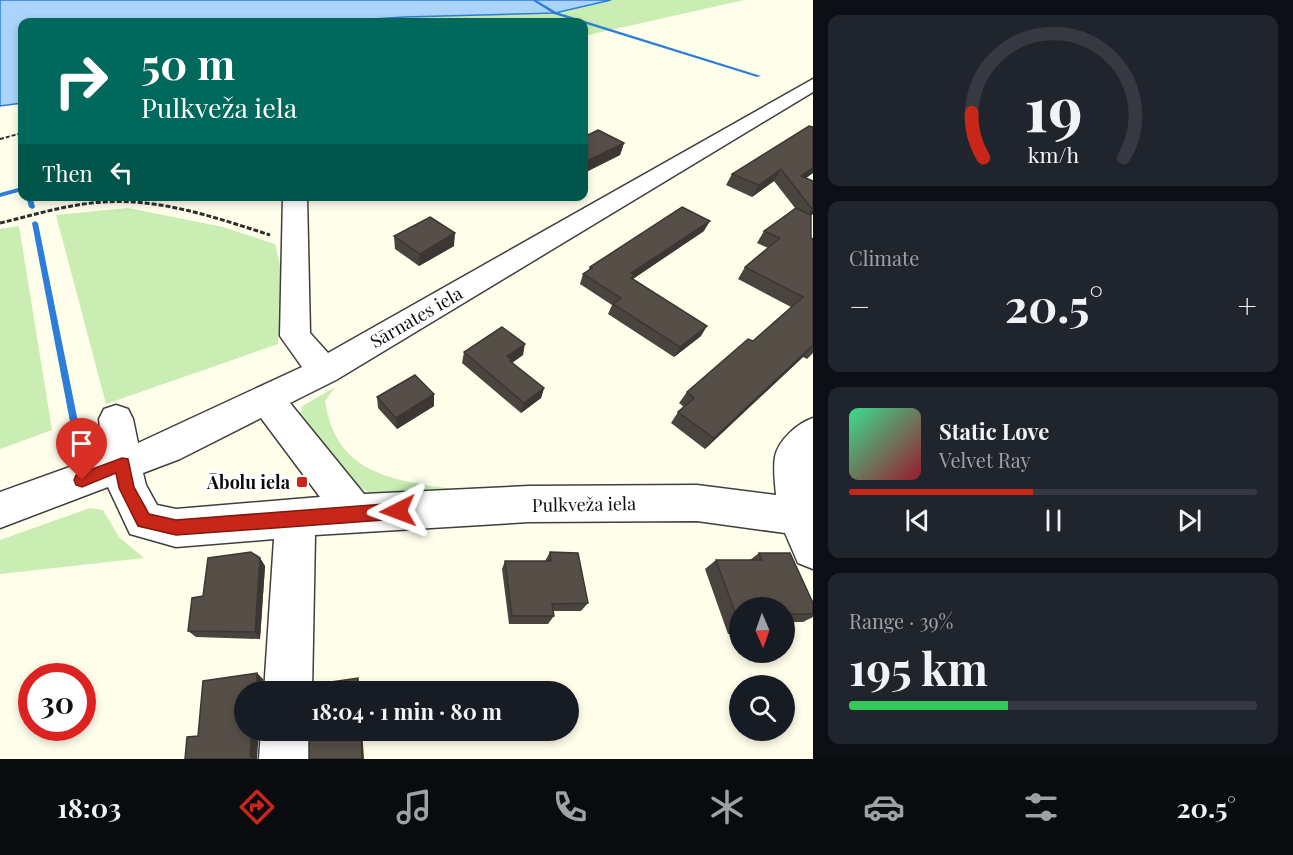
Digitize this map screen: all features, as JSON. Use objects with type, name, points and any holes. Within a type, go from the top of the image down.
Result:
[{"type":"street","name":"Sārnates iela","points":[[0,510],[167,448],[324,372],[810,88]]},
{"type":"street","points":[[296,201],[293,243],[295,336],[324,372]]},
{"type":"street","points":[[268,401],[355,513]]},
{"type":"street","points":[[116,419],[122,464]]},
{"type":"street","points":[[813,433],[793,456],[804,516],[813,549]]},
{"type":"street","name":"Pulkveža iela","points":[[122,464],[127,488],[144,520],[176,528],[355,513],[529,504],[697,503],[804,516]]},
{"type":"street","points":[[288,681],[295,518]]},
{"type":"street","points":[[285,759],[286,741]]},
{"type":"path","points":[[0,139],[18,134]]},
{"type":"path","points":[[0,222],[64,207],[117,201],[152,204],[247,228],[293,243]]},
{"type":"green space","points":[[611,0],[744,0],[588,35],[588,18],[389,18],[555,13]]},
{"type":"green space","points":[[128,208],[223,227],[275,244],[282,273],[278,344],[106,404],[56,215]]},
{"type":"green space","points":[[19,226],[52,430],[0,449],[0,229]]},
{"type":"green space","points":[[335,387],[325,401],[331,425],[341,444],[354,459],[388,476],[408,482],[453,489],[387,495],[369,492],[349,479],[297,414],[303,410],[301,407]]},
{"type":"green space","points":[[90,508],[103,510],[119,537],[144,558],[0,574],[0,540]]},
{"type":"water","points":[[0,0],[611,0],[555,13],[389,18],[18,18],[18,104],[0,106]]},
{"type":"building","points":[[809,126],[813,127],[813,167],[801,176],[813,181],[812,209],[781,169],[759,185],[732,174]]},
{"type":"building","points":[[598,130],[624,143],[588,161],[588,135]]},
{"type":"building","points":[[682,207],[710,221],[631,273],[635,275],[631,278],[707,326],[680,347],[613,304],[621,298],[583,274],[592,268],[590,267]]},
{"type":"building","points":[[796,208],[811,215],[813,345],[714,438],[678,412],[694,398],[687,392],[748,339],[753,341],[803,297],[745,267],[780,238],[764,231]]},
{"type":"building","points":[[430,217],[455,233],[420,254],[394,236]]},
{"type":"building","points":[[502,327],[525,344],[507,356],[512,360],[510,361],[544,388],[524,403],[464,352]]},
{"type":"building","points":[[415,375],[434,394],[396,418],[377,397]]},
{"type":"building","points":[[251,552],[260,558],[255,632],[188,631],[192,598],[203,596],[208,558]]},
{"type":"building","points":[[550,552],[578,553],[588,603],[552,604],[554,616],[512,616],[505,561],[551,561]]},
{"type":"building","points":[[759,553],[790,553],[813,603],[813,614],[795,614],[795,597],[729,597],[716,560],[762,560]]},
{"type":"building","points":[[257,673],[257,681],[234,681],[234,741],[251,741],[250,756],[253,759],[185,759],[187,737],[198,736],[203,681]]},
{"type":"building","points":[[358,678],[358,681],[337,681]]},
{"type":"building","points":[[309,741],[361,741],[362,759],[309,759]]},
{"type":"waterway","points":[[534,0],[555,13],[571,18]]},
{"type":"waterway","points":[[588,23],[759,76]]},
{"type":"waterway","points":[[0,195],[18,190]]},
{"type":"waterway","points":[[30,201],[32,207]]},
{"type":"waterway","points":[[35,223],[76,432]]},
{"type":"place","name":"Ābolu iela","points":[[302,482]]},
{"type":"route","points":[[82,480],[122,464],[127,488],[144,520],[176,528],[398,511]]}]
